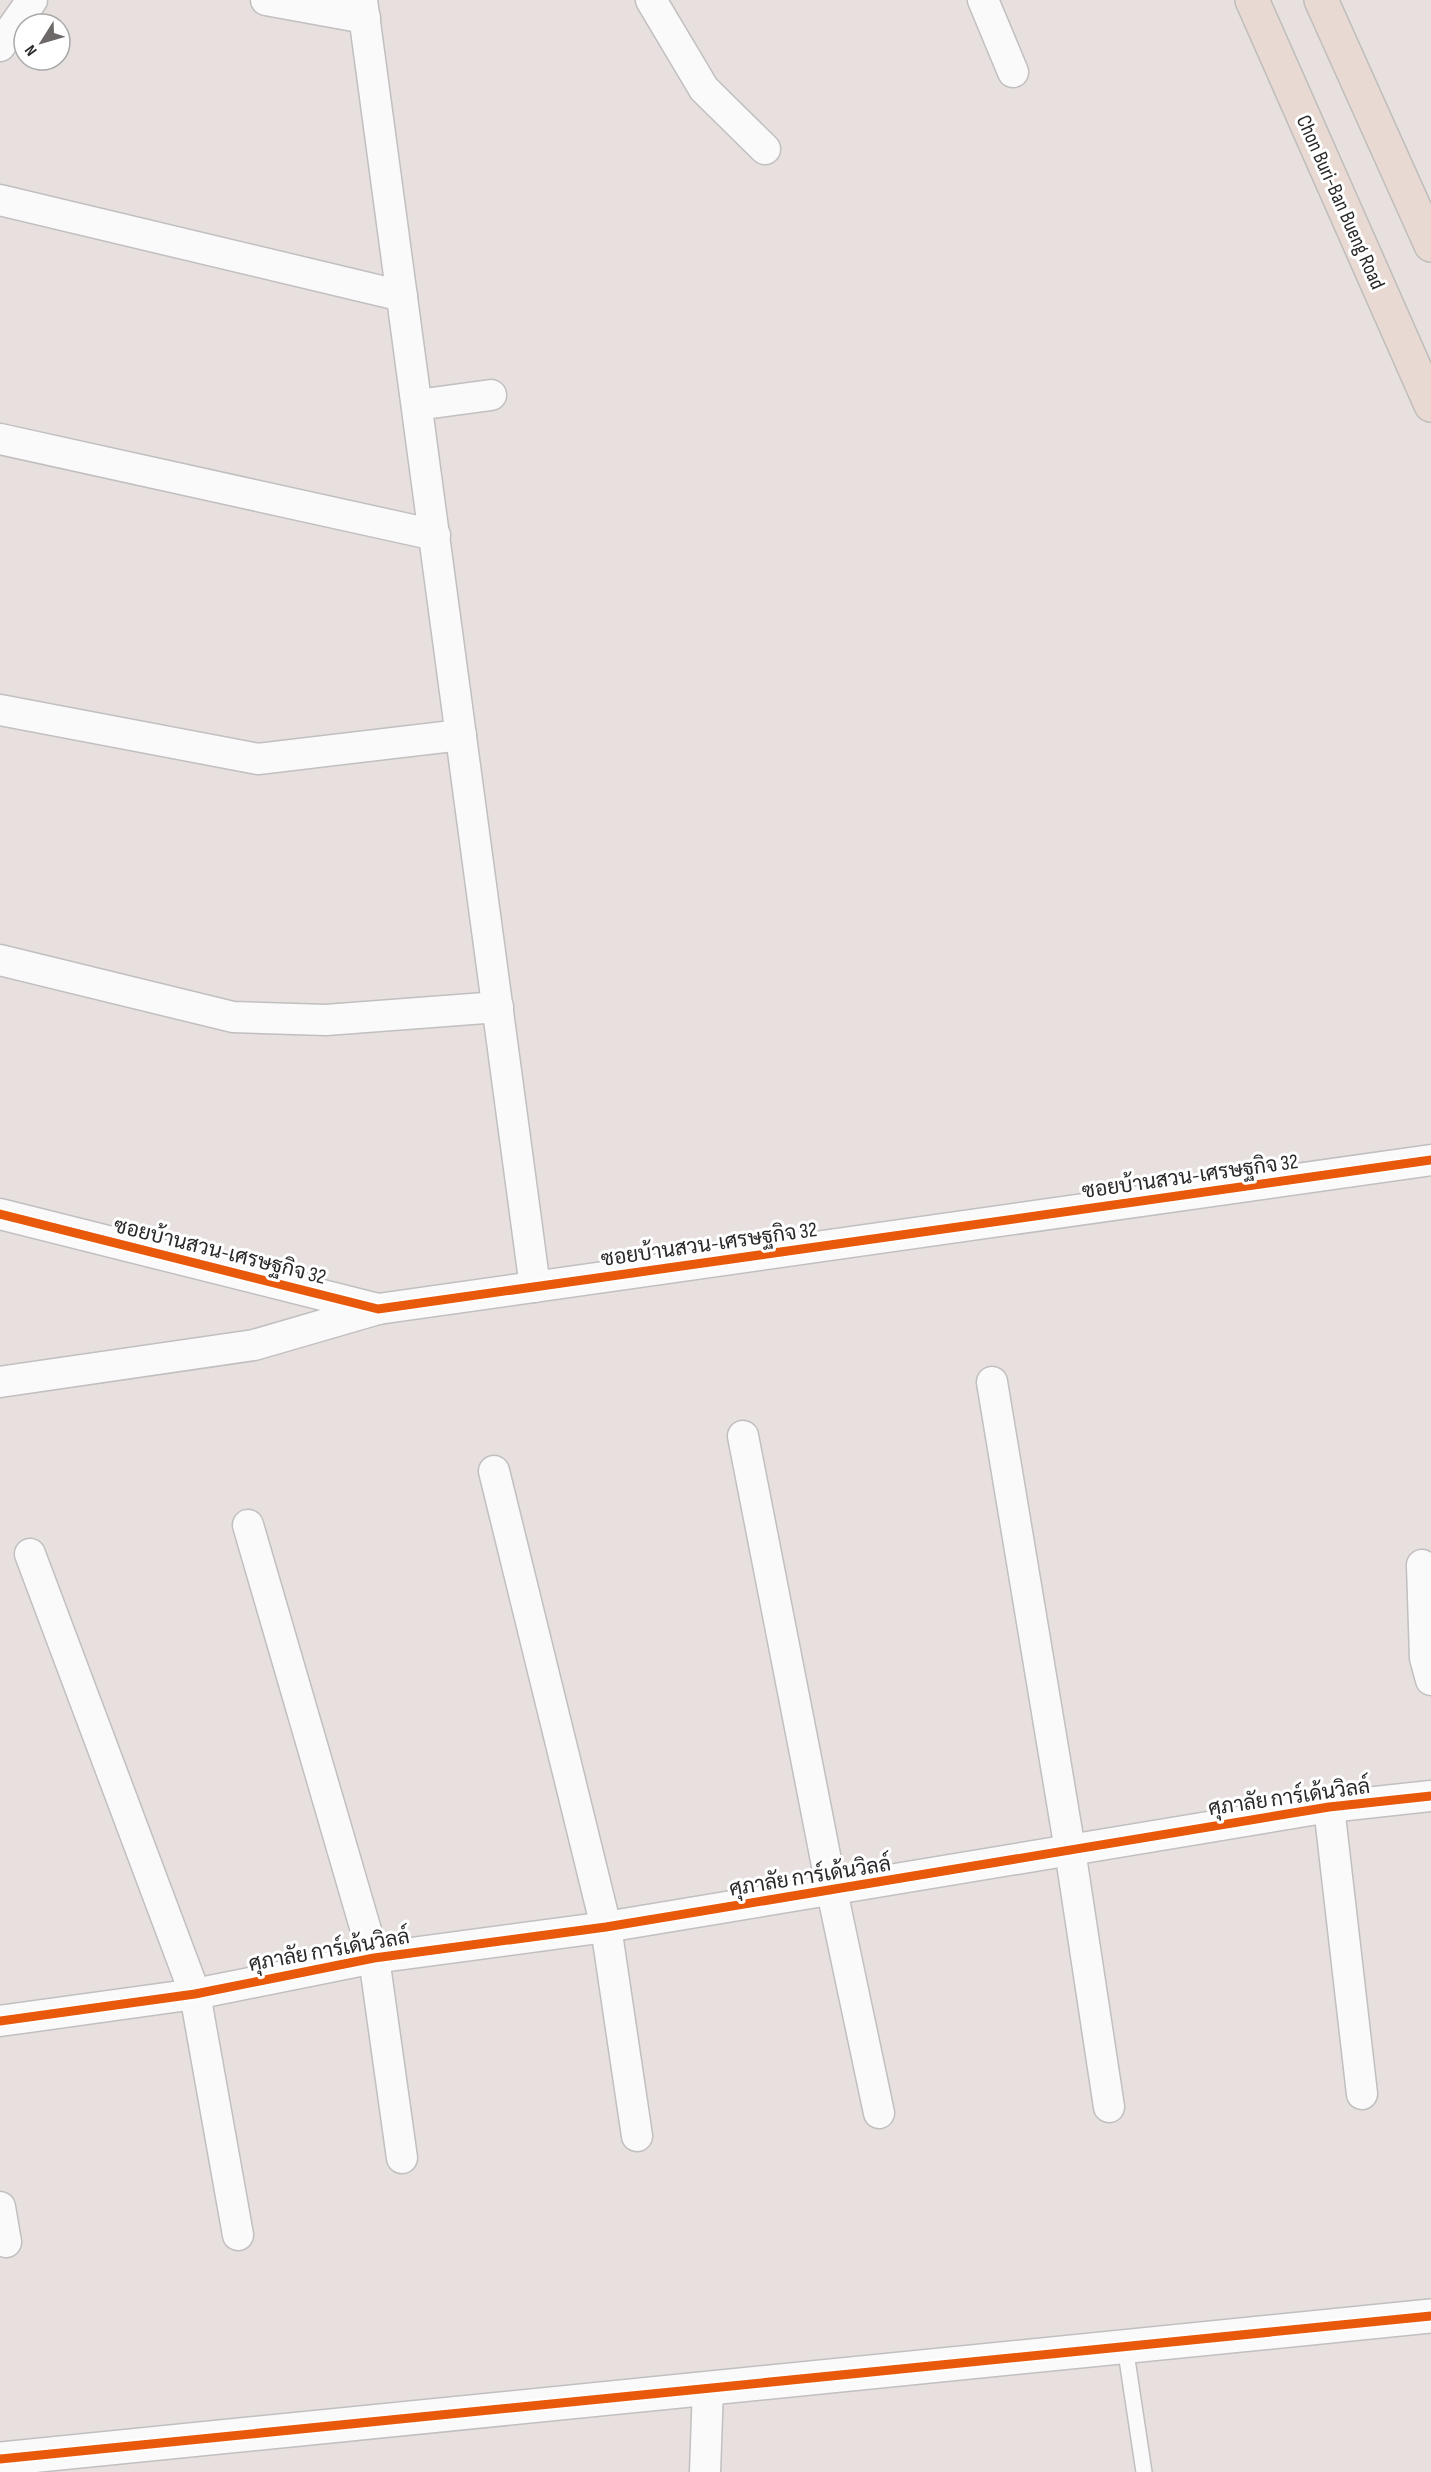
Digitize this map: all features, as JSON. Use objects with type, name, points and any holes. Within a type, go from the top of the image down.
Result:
[{"type":"highway","name":"Chon Buri-Ban Bueng Road","points":[[1252,0],[1431,405]]},
{"type":"highway","points":[[1321,0],[1431,245]]},
{"type":"street","points":[[0,45],[32,0]]},
{"type":"street","points":[[266,0],[363,9],[535,1287]]},
{"type":"street","points":[[651,0],[704,89],[765,149]]},
{"type":"street","points":[[983,0],[1013,72]]},
{"type":"street","points":[[0,200],[402,297]]},
{"type":"street","points":[[417,405],[491,395]]},
{"type":"street","points":[[0,439],[435,536]]},
{"type":"street","points":[[0,710],[258,759],[461,735]]},
{"type":"street","points":[[0,960],[232,1017],[326,1020],[498,1007]]},
{"type":"street","name":"ซอยบ้านสวน-เศรษฐกิจ 32","points":[[0,1214],[378,1309],[1431,1160]]},
{"type":"street","points":[[0,1382],[254,1345],[378,1309]]},
{"type":"street","points":[[992,1382],[1070,1850],[1108,2107]]},
{"type":"street","points":[[743,1436],[832,1891],[879,2113]]},
{"type":"street","points":[[494,1471],[606,1927],[637,2136]]},
{"type":"street","points":[[248,1525],[375,1958],[402,2158]]},
{"type":"street","points":[[30,1554],[195,1994],[238,2235]]},
{"type":"street","points":[[1422,1564],[1425,1658],[1431,1680]]},
{"type":"street","name":"ศุภาลัย การ์เด้นวิลล์","points":[[0,2021],[195,1994],[375,1958],[606,1927],[1329,1807],[1431,1796]]},
{"type":"street","points":[[1329,1807],[1362,2094]]},
{"type":"street","points":[[0,2207],[6,2242]]},
{"type":"street","points":[[0,2459],[1431,2316]]},
{"type":"street","points":[[705,2472],[708,2388]]},
{"type":"lane","points":[[1125,2346],[1144,2472]]},
{"type":"cycle path","points":[[0,1214],[378,1309],[1431,1160]]},
{"type":"cycle path","points":[[0,2021],[195,1994],[374,1958],[606,1927],[1329,1807],[1431,1796]]},
{"type":"cycle path","points":[[0,2459],[1431,2316]]}]
